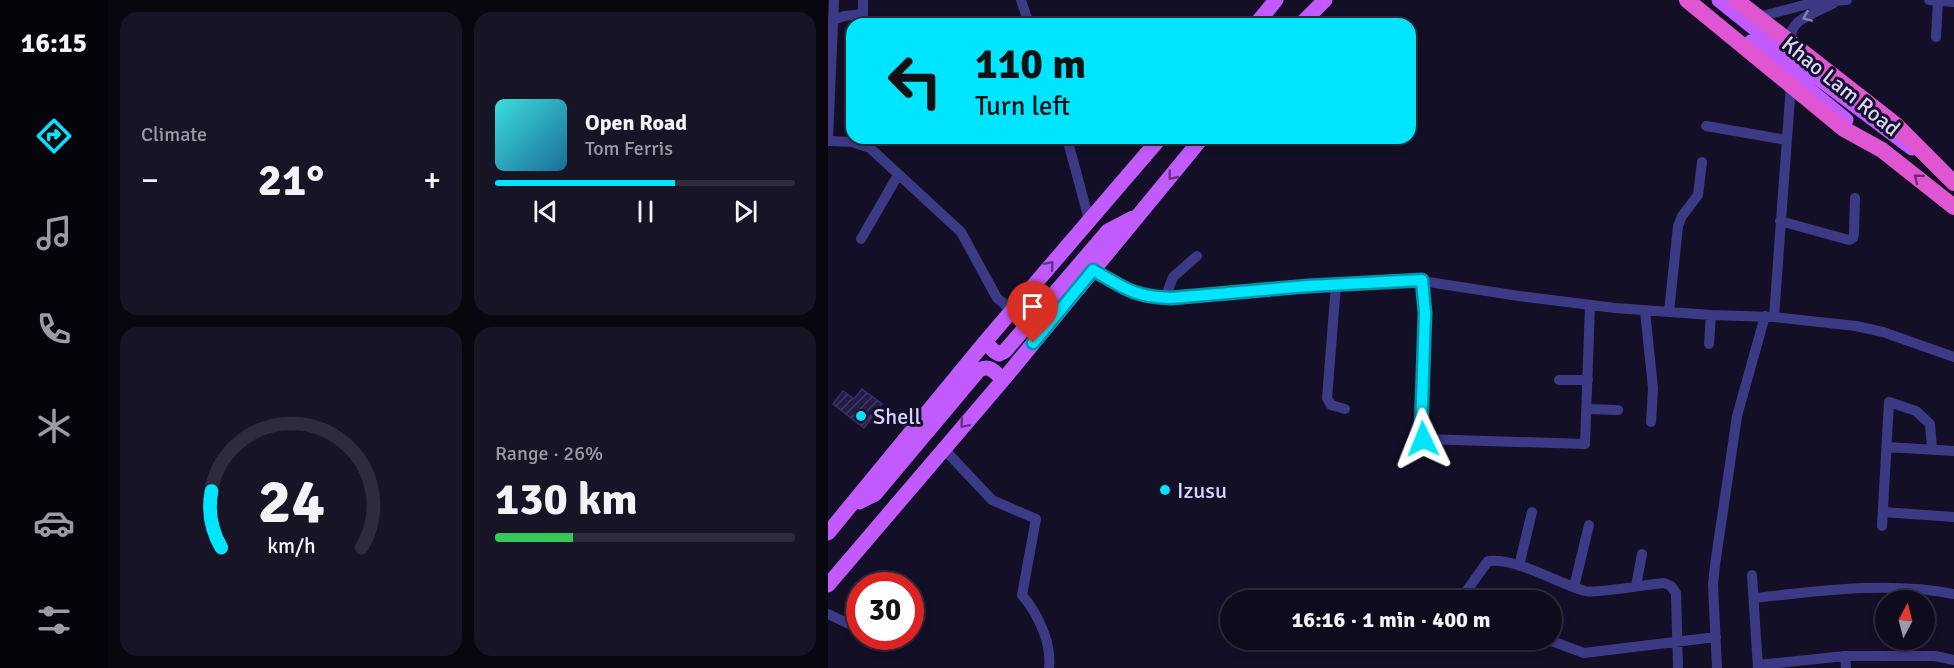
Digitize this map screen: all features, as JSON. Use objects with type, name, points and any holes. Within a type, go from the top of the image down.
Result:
[{"type":"highway","points":[[1687,0],[1844,129],[1882,150]]},
{"type":"highway","points":[[1736,0],[1758,17],[1787,55],[1895,124],[1954,183]]},
{"type":"highway","name":"Khao Lam Road","points":[[1882,150],[1954,207]]},
{"type":"main road","points":[[1261,18],[1276,0]]},
{"type":"main road","points":[[1300,18],[1315,0]]},
{"type":"main road","points":[[1307,18],[1325,0]]},
{"type":"main road","name":"Khao Lam Road","points":[[1700,0],[1787,55]]},
{"type":"main road","name":"Khao Lam Road","points":[[1719,0],[1787,55],[1882,150]]},
{"type":"main road","points":[[828,534],[985,342],[1155,144]]},
{"type":"main road","points":[[828,585],[1003,380],[1198,144]]},
{"type":"main road","points":[[985,342],[999,354],[1005,351],[1108,231],[1141,214]]},
{"type":"main road","points":[[852,506],[875,494],[979,370],[985,367],[990,368],[1003,380]]},
{"type":"street","points":[[834,0],[830,21],[828,141],[846,140]]},
{"type":"street","points":[[863,0],[863,18]]},
{"type":"street","points":[[1022,0],[1027,18]]},
{"type":"street","points":[[1929,0],[1954,2]]},
{"type":"street","points":[[1936,37],[1938,0]]},
{"type":"street","points":[[1787,55],[1792,28],[1798,20],[1842,1]]},
{"type":"street","points":[[1758,17],[1816,2],[1842,1]]},
{"type":"street","points":[[830,21],[844,16],[857,18]]},
{"type":"street","points":[[1717,668],[1713,585],[1715,565],[1737,416],[1770,316],[1791,84]]},
{"type":"street","points":[[1706,126],[1786,140]]},
{"type":"street","points":[[861,144],[870,148],[961,232],[997,298],[1012,310]]},
{"type":"street","points":[[1069,144],[1089,220]]},
{"type":"street","points":[[1669,312],[1678,226],[1682,216],[1698,195],[1702,162]]},
{"type":"street","points":[[861,239],[898,175]]},
{"type":"street","points":[[1780,221],[1849,240],[1854,234],[1855,198]]},
{"type":"street","points":[[1165,298],[1173,277],[1197,256]]},
{"type":"street","points":[[1093,270],[1133,293],[1150,298],[1422,280],[1519,296],[1645,311],[1770,316],[1856,326],[1883,332],[1954,357]]},
{"type":"street","points":[[1422,280],[1425,313],[1421,431],[1423,439],[1585,444],[1590,305]]},
{"type":"street","points":[[1336,285],[1327,398],[1331,405],[1345,409]]},
{"type":"street","points":[[1645,311],[1653,388],[1651,422]]},
{"type":"street","points":[[1709,344],[1711,315]]},
{"type":"street","points":[[1559,380],[1588,380]]},
{"type":"street","points":[[1882,526],[1889,402],[1916,411],[1930,424],[1932,449]]},
{"type":"street","points":[[1587,409],[1618,410]]},
{"type":"street","points":[[1887,447],[1954,451]]},
{"type":"street","points":[[943,448],[992,500],[1036,519],[1022,595],[1029,604],[1050,648],[1049,668]]},
{"type":"street","points":[[1519,566],[1532,512]]},
{"type":"street","points":[[1883,512],[1954,517]]},
{"type":"street","points":[[1574,587],[1589,525]]},
{"type":"street","points":[[1636,586],[1642,554]]},
{"type":"street","points":[[1467,590],[1488,561],[1497,560],[1588,592],[1664,583],[1671,586],[1676,593],[1678,668]]},
{"type":"street","points":[[1752,574],[1758,666],[1845,656],[1934,662],[1954,660]]},
{"type":"street","points":[[1754,598],[1851,588],[1938,591],[1954,594]]},
{"type":"street","points":[[828,614],[846,622]]},
{"type":"street","points":[[1562,645],[1584,653],[1677,642],[1716,640]]},
{"type":"street","points":[[1845,656],[1846,668]]},
{"type":"building","name":"Shell","points":[[862,389],[882,404],[864,428],[833,404],[843,391],[854,399]]},
{"type":"place","name":"Shell","points":[[861,416]]},
{"type":"place","name":"Izusu","points":[[1165,490]]},
{"type":"route","points":[[1033,343],[1093,270],[1133,293],[1150,298],[1422,280],[1425,313],[1421,431],[1423,439]]}]
